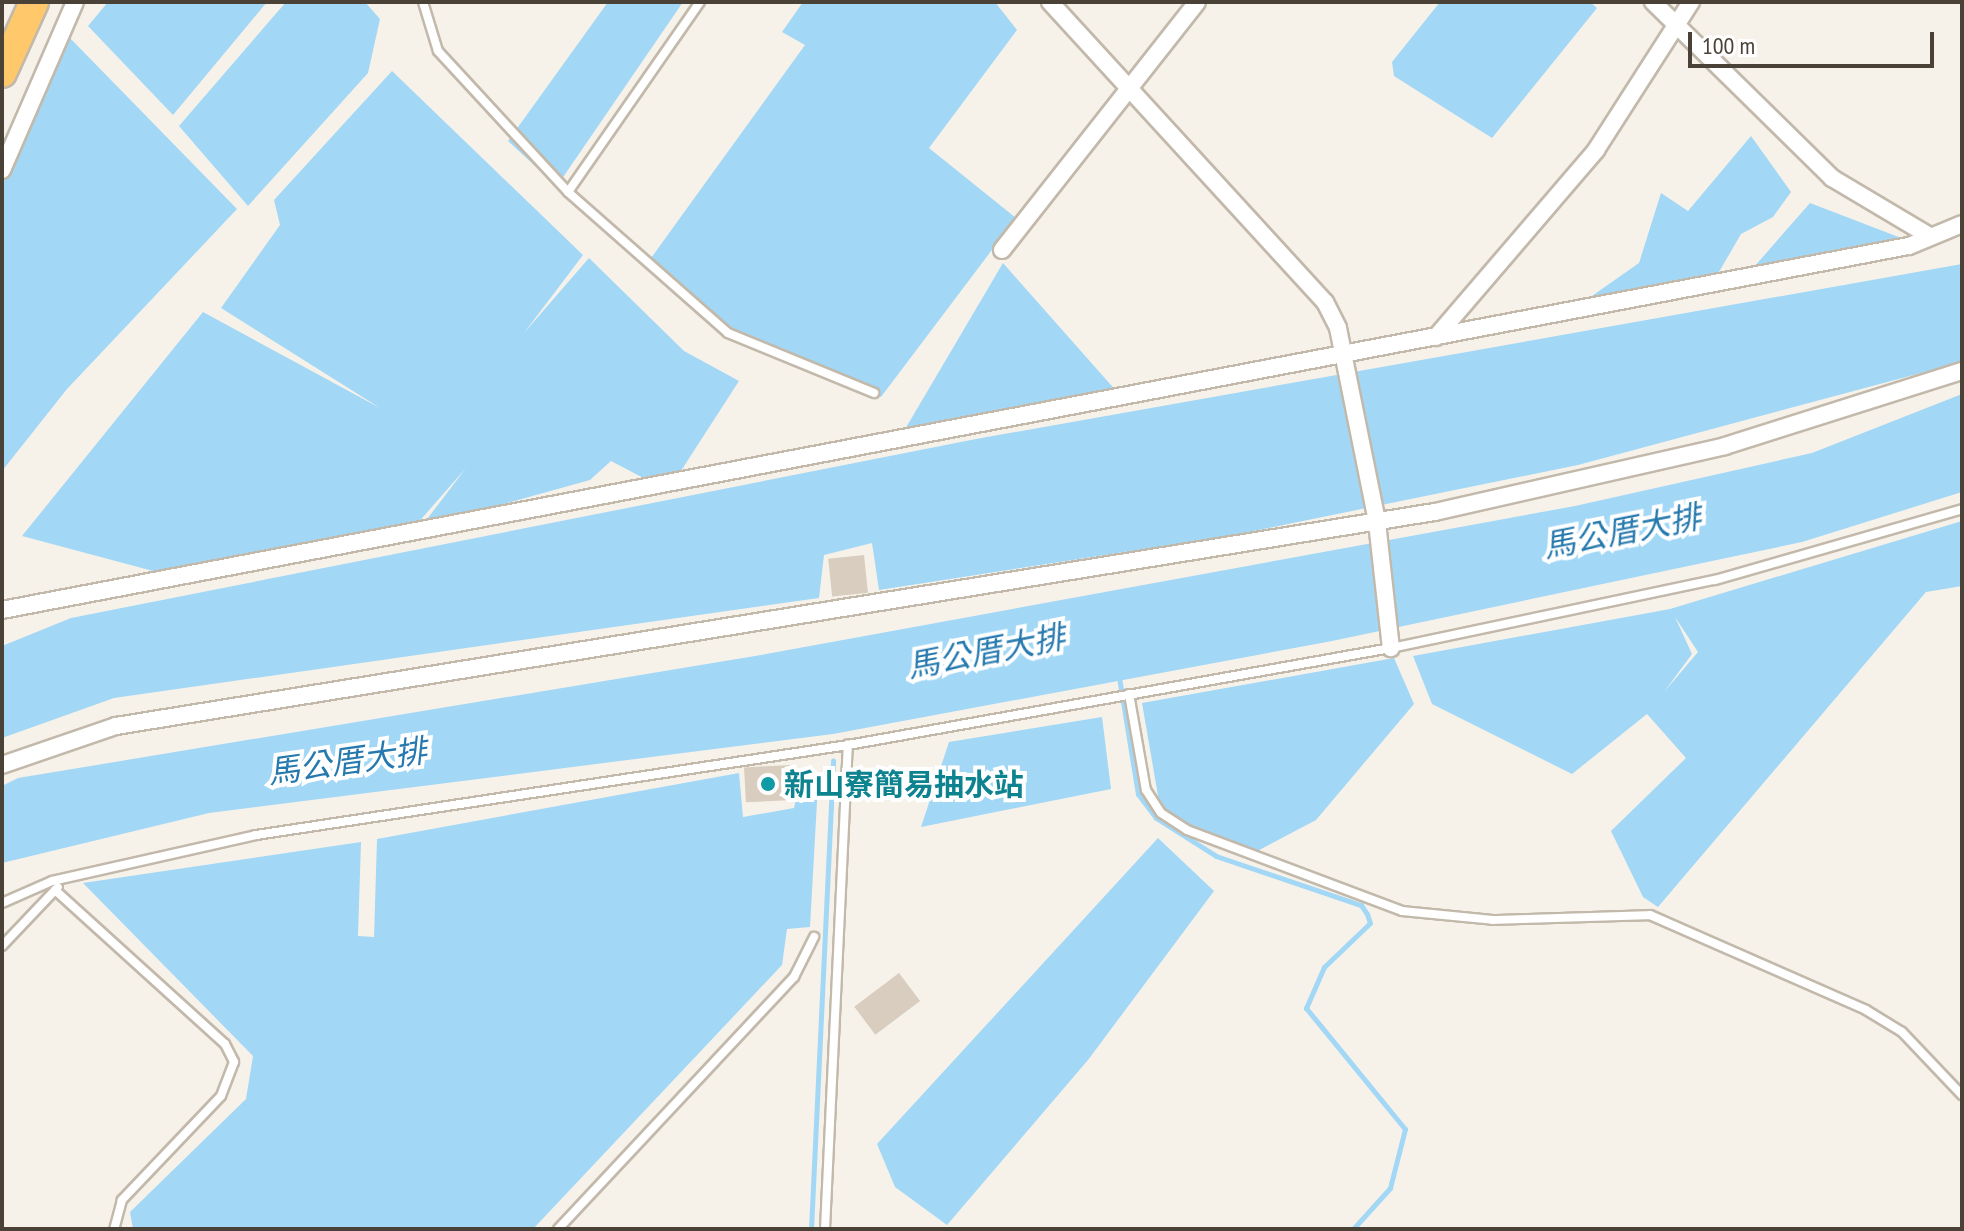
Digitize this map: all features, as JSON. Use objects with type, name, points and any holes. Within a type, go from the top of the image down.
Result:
[{"type":"highway","points":[[2,73],[34,2]]},
{"type":"street","points":[[2,170],[75,2]]},
{"type":"street","points":[[1050,2],[1325,302],[1342,349],[1377,522],[1391,648]]},
{"type":"street","points":[[1002,250],[1131,90],[1197,2]]},
{"type":"street","points":[[1653,2],[1832,178],[1928,235]]},
{"type":"street","points":[[1436,337],[1596,150],[1691,2]]},
{"type":"street","points":[[2,610],[1342,349],[1436,337],[1909,246],[1928,235],[1962,224]]},
{"type":"street","points":[[2,765],[116,726],[1377,522],[1725,446],[1962,371]]},
{"type":"lane","points":[[423,2],[438,51],[568,192],[728,333],[874,393]]},
{"type":"lane","points":[[568,192],[700,2]]},
{"type":"lane","points":[[2,903],[66,878],[256,835],[848,745],[1391,648],[1715,580],[1962,509]]},
{"type":"lane","points":[[1129,695],[1146,790],[1161,813],[1222,847],[1402,911],[1493,920],[1650,915],[1866,1010],[1902,1032],[1962,1095]]},
{"type":"lane","points":[[825,1229],[848,745]]},
{"type":"lane","points":[[2,946],[66,878]]},
{"type":"lane","points":[[55,890],[225,1044],[234,1062],[221,1096],[113,1212],[114,1229]]},
{"type":"lane","points":[[558,1229],[794,977],[814,937]]},
{"type":"water","points":[[108,2],[267,2],[173,115],[88,26]]},
{"type":"water","points":[[286,2],[365,2],[380,19],[368,73],[248,206],[179,126]]},
{"type":"water","points":[[608,2],[683,2],[557,186],[508,141]]},
{"type":"water","points":[[803,2],[995,2],[1017,30],[929,148],[1016,218],[881,397],[724,336],[646,265],[805,45],[782,32]]},
{"type":"water","points":[[1440,2],[1590,2],[1597,8],[1492,138],[1394,76],[1392,62]]},
{"type":"water","points":[[67,35],[237,209],[67,389],[2,471],[2,182]]},
{"type":"water","points":[[392,71],[583,255],[524,333],[589,258],[684,351],[739,381],[677,477],[651,482],[611,461],[590,480],[421,527],[466,468],[416,525],[153,571],[22,536],[203,312],[380,408],[221,308],[280,225],[274,200]]},
{"type":"water","points":[[1751,136],[1791,192],[1773,217],[1741,234],[1712,284],[1569,312],[1639,263],[1661,193],[1688,211]]},
{"type":"water","points":[[1810,203],[1909,241],[1740,283]]},
{"type":"water","points":[[1003,263],[1118,393],[901,436]]},
{"type":"water","points":[[1962,264],[1962,362],[1578,465],[1234,535],[879,590],[872,543],[824,555],[819,598],[114,698],[2,738],[2,646],[71,618],[976,439]]},
{"type":"water","name":"馬公厝大排","points":[[1962,394],[1962,492],[1802,542],[1332,641],[833,734],[209,813],[2,863],[2,786],[18,778],[761,655],[1575,506],[1812,453]]},
{"type":"water","points":[[1962,521],[1962,586],[1926,592],[1658,907],[1643,897],[1611,831],[1686,758],[1647,714],[1572,774],[1432,704],[1413,656],[1670,609]],"holes":[[[1675,617],[1698,652],[1664,692],[1692,654]]]},
{"type":"water","points":[[1394,658],[1414,704],[1316,820],[1248,856],[1161,813],[1142,703]]},
{"type":"water","points":[[1102,717],[1111,789],[921,827],[949,742]]},
{"type":"water","points":[[739,773],[743,817],[794,808],[797,794],[818,784],[810,927],[787,929],[782,965],[533,1229],[133,1229],[130,1212],[246,1099],[253,1056],[83,883],[361,842],[358,936],[374,937],[377,839]]},
{"type":"water","points":[[1158,838],[1214,891],[1088,1060],[947,1225],[895,1187],[877,1144]]},
{"type":"building","points":[[864,555],[868,593],[832,597],[828,559]]},
{"type":"building","name":"新山寮簡易抽水站","points":[[790,765],[792,800],[746,802],[744,767]]},
{"type":"building","points":[[899,973],[920,1001],[875,1035],[854,1007]]},
{"type":"waterway","points":[[1119,677],[1138,794],[1156,818],[1216,856],[1361,905],[1367,914],[1370,923],[1324,967],[1306,1008],[1405,1129],[1390,1188],[1353,1229]]},
{"type":"waterway","points":[[811,1229],[833,761]]},
{"type":"place","name":"新山寮簡易抽水站","points":[[768,784]]}]
